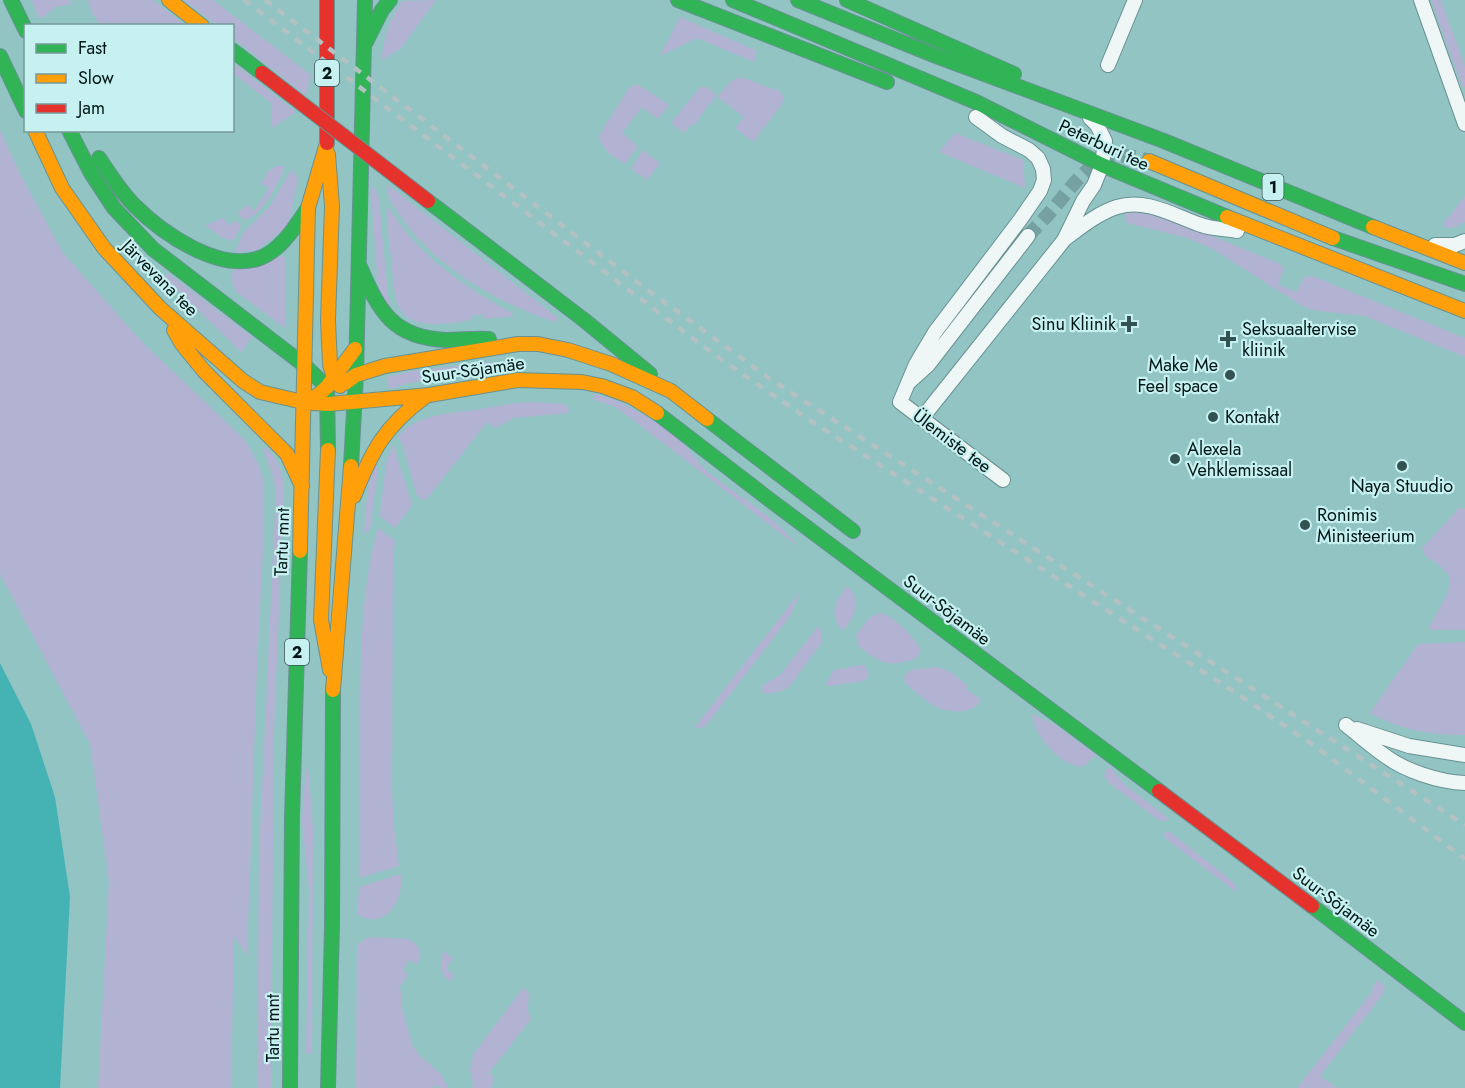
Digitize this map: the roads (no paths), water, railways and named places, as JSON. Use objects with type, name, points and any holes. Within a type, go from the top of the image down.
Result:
[{"type":"main road","points":[[11,0],[24,28]]},
{"type":"main road","points":[[169,0],[199,24]]},
{"type":"main road","name":"Tartu mnt","points":[[290,1088],[292,817],[302,487],[304,320],[309,208],[327,146],[327,0]]},
{"type":"main road","name":"2","points":[[328,1088],[332,927],[333,690],[348,512],[356,375],[365,0]]},
{"type":"main road","points":[[363,47],[382,10],[390,0]]},
{"type":"main road","points":[[678,0],[898,86]]},
{"type":"main road","name":"Peterburi tee","points":[[733,0],[976,102],[1102,165],[1276,238],[1465,311]]},
{"type":"main road","name":"Peterburi tee","points":[[798,0],[936,56],[1156,138],[1465,263]]},
{"type":"main road","name":"1","points":[[847,0],[1021,77],[1081,110]]},
{"type":"main road","points":[[234,52],[584,320],[671,391]]},
{"type":"main road","points":[[0,56],[24,107]]},
{"type":"main road","points":[[970,114],[1057,144]]},
{"type":"main road","name":"Järvevana tee","points":[[36,132],[62,188],[104,248],[160,308],[243,381],[260,392],[303,402]]},
{"type":"main road","name":"Järvevana tee","points":[[70,132],[90,173],[114,208],[153,249],[304,365],[330,393],[354,400]]},
{"type":"main road","points":[[84,132],[111,177],[135,206],[153,222],[177,238],[229,261],[258,259],[275,249],[291,234],[309,208]]},
{"type":"main road","points":[[327,146],[332,206],[328,320],[330,393],[321,620],[333,690]]},
{"type":"main road","points":[[1149,161],[1340,240],[1465,284]]},
{"type":"main road","points":[[357,262],[376,304],[395,327],[428,339],[485,339],[518,344]]},
{"type":"main road","points":[[160,308],[182,344],[204,371],[287,454],[302,487]]},
{"type":"main road","name":"Suur-Sõjamäe","points":[[330,393],[356,375],[385,366],[518,344],[538,344],[568,350],[611,364],[671,391],[853,531]]},
{"type":"main road","points":[[303,425],[330,393],[355,349]]},
{"type":"main road","name":"Suur-Sõjamäe","points":[[330,393],[354,400],[429,395],[518,380],[582,382],[602,386],[632,397],[656,412],[1465,1023]]},
{"type":"main road","points":[[303,402],[318,395],[330,393]]},
{"type":"main road","points":[[348,512],[369,456],[388,428],[404,411],[429,395]]},
{"type":"street","points":[[1108,64],[1135,0]]},
{"type":"street","points":[[1421,0],[1460,94],[1465,124]]},
{"type":"street","points":[[922,418],[1064,240],[1083,201],[1094,185],[1102,165],[1105,141],[1097,125],[1081,110]]},
{"type":"street","points":[[908,382],[935,332],[1020,220],[1040,191],[1044,180],[1043,169],[1038,158],[1029,150],[1002,136],[970,114]]},
{"type":"street","points":[[1064,240],[1090,221],[1118,207],[1140,205],[1160,208],[1203,226],[1276,238]]},
{"type":"street","points":[[908,382],[928,365],[1028,236]]},
{"type":"street","points":[[1423,246],[1455,245],[1465,241]]},
{"type":"street","name":"Ülemiste tee","points":[[908,382],[900,402],[1003,480]]},
{"type":"street","points":[[1465,756],[1409,746],[1347,725],[1385,757],[1419,773],[1455,783],[1465,783]]},
{"type":"water","points":[[0,663],[31,724],[55,797],[70,897],[60,1088],[0,1088]]},
{"type":"tunnel","points":[[1028,236],[1080,177],[1099,162],[1121,156],[1149,161]]},
{"type":"railway","points":[[244,0],[719,358],[811,421],[1233,691],[1316,747],[1465,859]]},
{"type":"railway","points":[[265,0],[637,282],[770,379],[1465,825]]},
{"type":"place","name":"Sinu Kliinik","points":[[1129,324]]},
{"type":"place","name":"Seksuaaltervise kliinik","points":[[1228,339]]},
{"type":"place","name":"Make Me Feel space","points":[[1230,375]]},
{"type":"place","name":"Kontakt","points":[[1213,417]]},
{"type":"place","name":"Alexela Vehklemissaal","points":[[1175,459]]},
{"type":"place","name":"Naya Stuudio","points":[[1402,466]]},
{"type":"place","name":"Ronimis Ministeerium","points":[[1305,525]]}]
